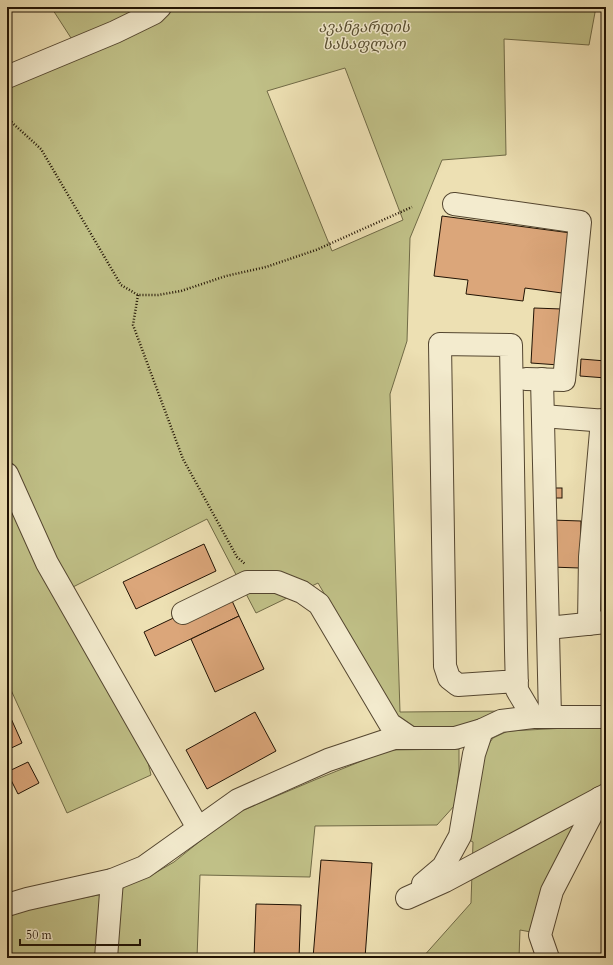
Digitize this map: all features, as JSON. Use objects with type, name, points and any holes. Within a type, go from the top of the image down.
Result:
[{"type":"street","points":[[7,76],[115,32],[154,12],[160,7]]},
{"type":"street","points":[[454,204],[580,222],[564,380],[511,378]]},
{"type":"street","points":[[517,681],[458,685],[449,678],[445,666],[440,344],[511,345],[511,378],[516,650],[517,681],[517,690],[542,717]]},
{"type":"street","points":[[542,379],[548,628],[548,652],[542,717]]},
{"type":"street","points":[[542,416],[604,420],[590,557],[597,623],[548,628]]},
{"type":"street","points":[[7,474],[47,562],[198,828]]},
{"type":"street","points":[[183,613],[247,582],[277,582],[302,592],[319,604],[390,724],[409,737]]},
{"type":"street","points":[[516,650],[548,652]]},
{"type":"street","points":[[7,905],[27,899],[112,880],[144,867],[238,800],[328,760],[394,738],[455,738],[482,730],[501,722],[542,717],[606,717]]},
{"type":"street","points":[[482,730],[474,754],[460,836],[443,867],[407,898],[445,881],[603,797]]},
{"type":"street","points":[[548,958],[540,935],[552,891],[603,797]]},
{"type":"street","points":[[106,958],[112,880]]},
{"type":"path","points":[[7,118],[41,149],[121,285],[138,295],[158,295],[181,291],[226,276],[266,267],[316,250],[412,207]]},
{"type":"path","points":[[138,295],[133,325],[183,459],[238,557],[263,582]]},
{"type":"green space","name":"ავანგარდის სასაფლაო","points":[[51,7],[596,7],[589,45],[504,39],[506,155],[442,160],[410,238],[407,341],[390,394],[400,712],[511,711],[458,731],[434,731],[401,724],[318,583],[256,613],[207,519],[71,588],[53,555],[7,453],[7,86],[82,55]],"holes":[[[345,68],[403,220],[332,251],[267,91]]]},
{"type":"green space","points":[[7,493],[146,754],[151,775],[67,813],[11,690],[7,692]]},
{"type":"green space","points":[[606,726],[606,786],[531,932],[520,930],[519,958],[422,958],[471,903],[473,842],[467,839],[483,752],[493,738],[508,731]]},
{"type":"green space","points":[[459,749],[459,770],[455,805],[437,825],[315,826],[310,877],[200,875],[197,958],[115,958],[113,943],[123,887],[155,873],[174,862],[234,814],[389,750]]},
{"type":"green space","points":[[103,894],[101,958],[7,958],[7,917],[32,908]]},
{"type":"building","points":[[442,216],[571,233],[562,293],[525,288],[523,301],[466,294],[468,280],[434,276]]},
{"type":"building","points":[[534,308],[562,309],[559,365],[531,363]]},
{"type":"building","points":[[581,359],[606,361],[606,378],[580,376]]},
{"type":"building","points":[[551,488],[562,488],[562,498],[551,498]]},
{"type":"building","points":[[551,520],[581,521],[580,568],[550,567]]},
{"type":"building","points":[[204,544],[216,571],[136,609],[123,582]]},
{"type":"building","points":[[228,592],[239,616],[155,656],[144,632]]},
{"type":"building","points":[[239,616],[264,669],[215,692],[191,639]]},
{"type":"building","points":[[255,712],[276,751],[207,789],[186,750]]},
{"type":"building","points":[[9,714],[22,743],[7,750],[7,715]]},
{"type":"building","points":[[28,762],[39,783],[18,794],[7,772]]},
{"type":"building","points":[[321,860],[372,863],[365,958],[313,958]]},
{"type":"building","points":[[256,904],[301,905],[299,958],[254,958]]}]
